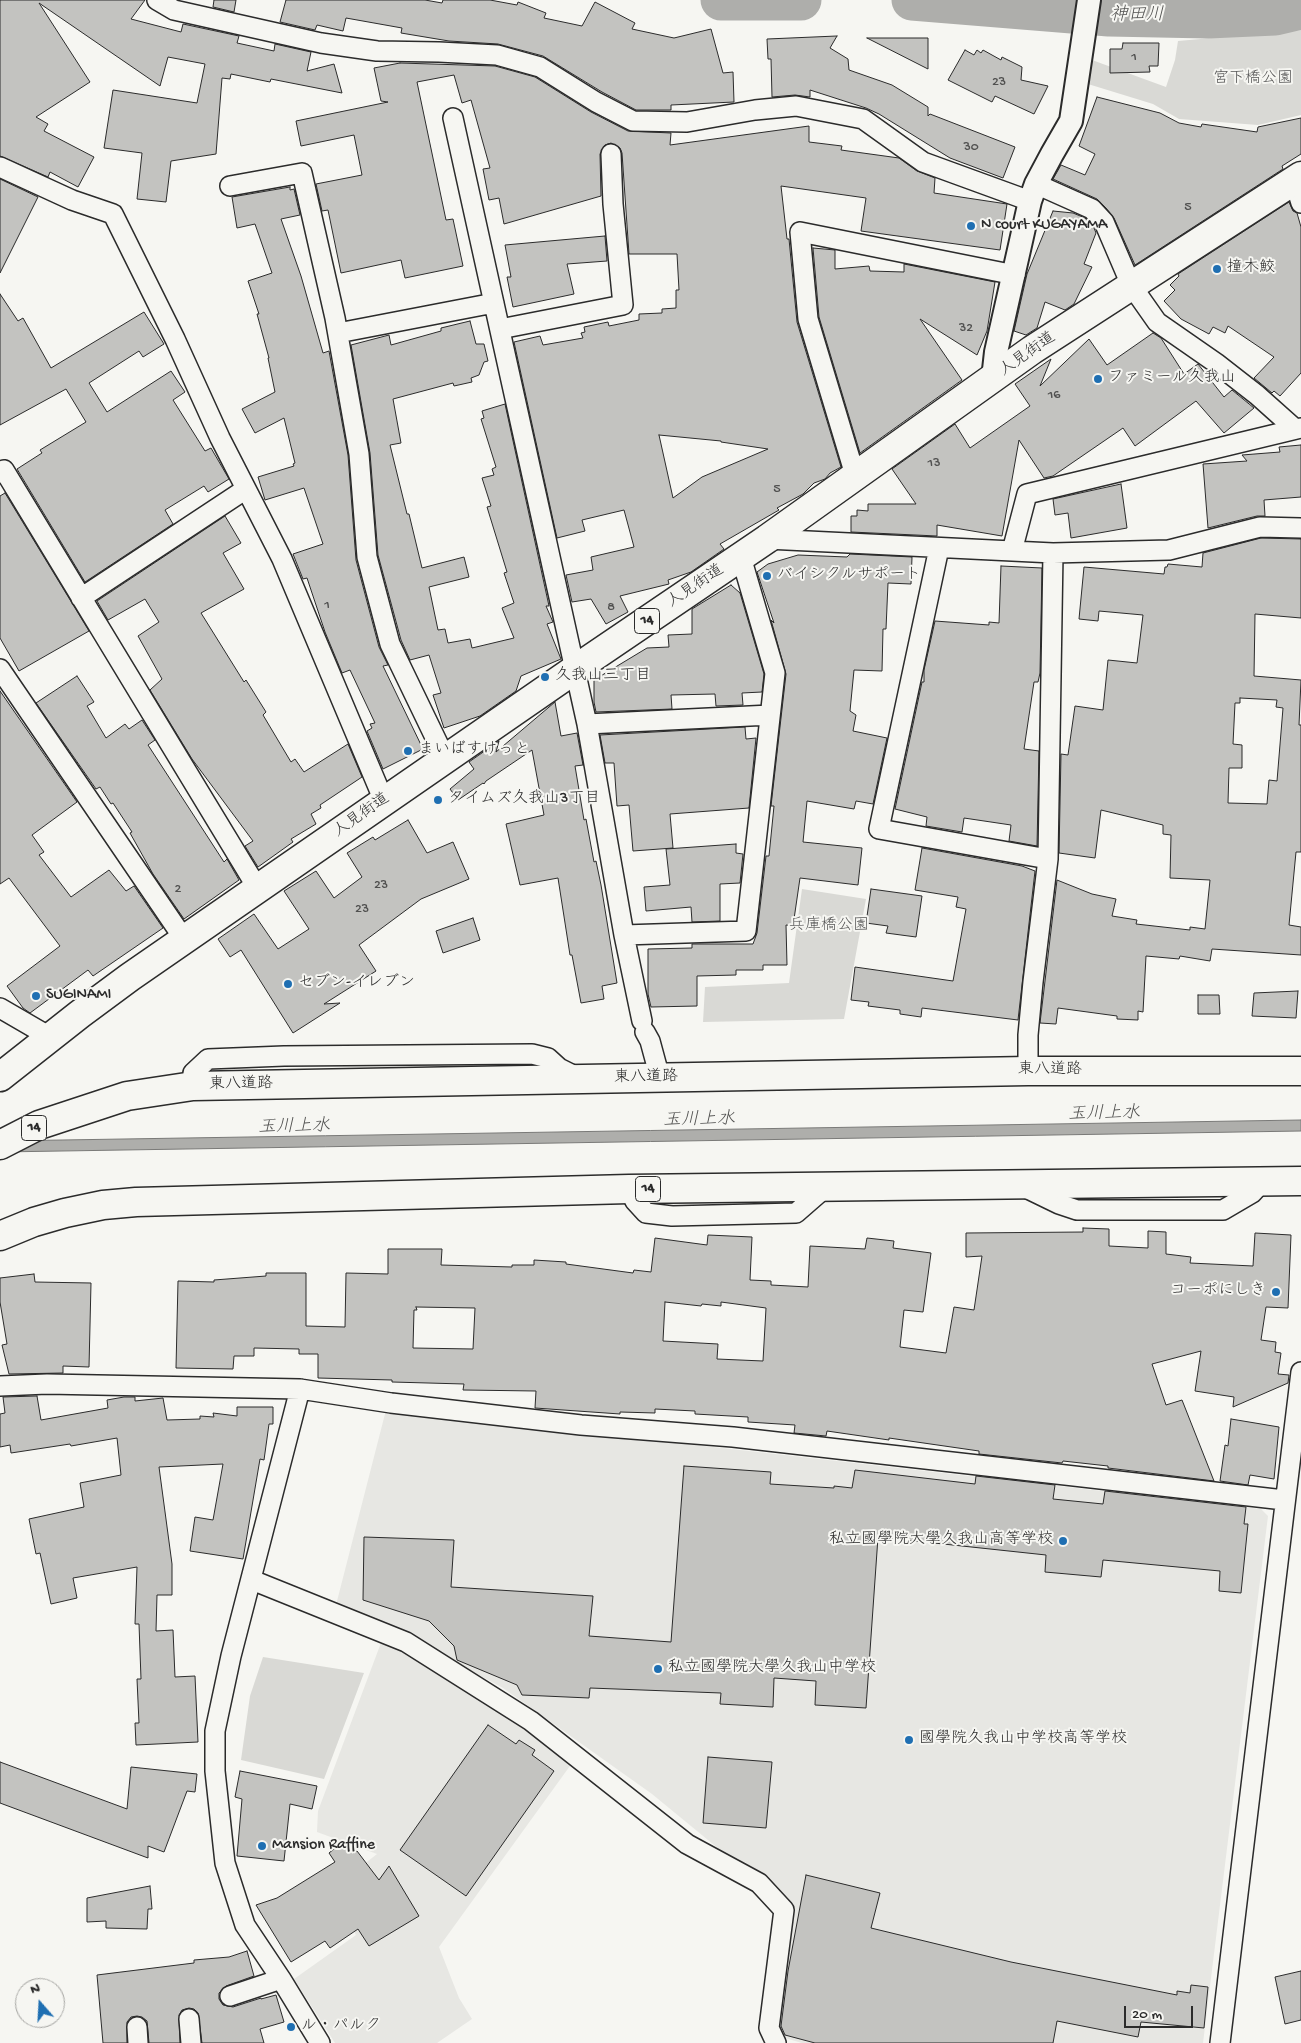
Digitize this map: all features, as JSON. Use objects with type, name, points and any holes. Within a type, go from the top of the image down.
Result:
[{"type":"main road","name":"人見街道","points":[[0,1077],[50,1037],[184,939],[445,758],[741,557],[993,379],[1131,285],[1299,187]]},
{"type":"main road","name":"東八道路","points":[[0,1145],[39,1125],[127,1096],[193,1086],[1028,1071],[1301,1071]]},
{"type":"main road","name":"14","points":[[0,1236],[34,1222],[65,1213],[103,1205],[136,1202],[629,1189],[1301,1181]]},
{"type":"street","points":[[157,0],[174,10],[321,43],[377,51],[497,55],[540,67],[596,102],[633,121],[687,122],[754,110],[796,106],[863,119],[924,162],[1092,209],[1104,222],[1131,285],[1157,322],[1216,363],[1298,428]]},
{"type":"street","points":[[993,379],[996,352],[1033,193],[1071,121],[1089,0]]},
{"type":"street","points":[[453,118],[587,724],[624,935],[644,1027],[650,1040],[660,1078]]},
{"type":"street","points":[[500,329],[623,305],[613,204],[611,154]]},
{"type":"street","points":[[0,168],[72,200],[113,214],[246,489],[282,559],[384,801]]},
{"type":"street","points":[[230,186],[302,174],[338,333],[359,454],[367,557],[390,644],[445,758]]},
{"type":"street","points":[[855,475],[808,319],[800,232],[1015,275]]},
{"type":"street","points":[[338,333],[494,303]]},
{"type":"street","points":[[1012,550],[1027,494],[1298,428]]},
{"type":"street","points":[[0,473],[4,470],[258,889]]},
{"type":"street","points":[[81,598],[246,489]]},
{"type":"street","points":[[767,539],[1053,553],[1169,550],[1260,527],[1301,528]]},
{"type":"street","points":[[939,548],[879,828],[1048,859]]},
{"type":"street","points":[[1028,1071],[1028,1035],[1033,982],[1048,859],[1053,553]]},
{"type":"street","points":[[624,935],[746,931],[775,673],[741,557]]},
{"type":"street","points":[[1,674],[184,939]]},
{"type":"street","points":[[587,724],[770,715]]},
{"type":"street","points":[[0,1008],[50,1037]]},
{"type":"street","points":[[1220,2043],[1284,1500],[1301,1372]]},
{"type":"street","points":[[0,1386],[47,1384],[300,1389],[390,1403],[581,1425],[733,1437],[1284,1500]]},
{"type":"street","points":[[300,1389],[231,1656],[215,1731],[215,1771],[226,1863],[235,1898],[245,1925],[320,2043]]},
{"type":"street","points":[[252,1580],[406,1642],[531,1721],[687,1844],[759,1883],[784,1910],[769,2028],[776,2043]]},
{"type":"street","points":[[230,1996],[281,1979]]},
{"type":"street","points":[[188,2019],[191,2043]]},
{"type":"shaded area","points":[[1301,1120],[1301,1131],[0,1152],[0,1141]]},
{"type":"shaded area","name":"國學院久我山中学校高等学校","points":[[386,1410],[1261,1509],[1268,1516],[1203,2043],[802,2043],[778,2036],[792,1908],[767,1877],[725,1854],[652,1794],[503,1688],[392,1628],[336,1605]]},
{"type":"shaded area","points":[[382,1640],[496,1702],[575,1759],[439,1947],[459,1998],[472,2019],[437,2043],[335,2043],[294,1979],[356,1935],[330,1891],[377,1854],[317,1832],[318,1811]]},
{"type":"green space","name":"宮下橋公園","points":[[1301,30],[1301,115],[1258,125],[1179,119],[1153,104],[1088,84],[1092,60],[1166,87],[1175,60],[1178,41]]},
{"type":"green space","name":"兵庫橋公園","points":[[802,889],[866,899],[844,1019],[703,1022],[705,987],[789,983]]},
{"type":"green space","points":[[263,1657],[364,1673],[324,1779],[241,1760],[250,1696]]},
{"type":"building","points":[[0,0],[145,0],[131,19],[181,32],[183,24],[239,36],[237,43],[274,51],[275,44],[311,52],[307,71],[334,64],[342,93],[271,79],[270,82],[231,74],[230,79],[222,78],[216,154],[171,161],[166,202],[137,199],[142,153],[104,148],[113,90],[197,103],[205,64],[168,57],[160,86],[39,3],[90,82],[36,117],[48,124],[44,131],[94,157],[78,187],[50,172],[48,177],[0,156]]},
{"type":"building","points":[[214,0],[236,0],[234,12],[213,7]]},
{"type":"building","points":[[286,0],[425,0],[442,3],[443,0],[490,0],[517,5],[518,2],[546,13],[544,18],[582,26],[595,2],[635,23],[632,29],[674,38],[711,29],[723,73],[733,72],[734,102],[671,105],[671,110],[636,110],[602,92],[543,56],[498,44],[449,41],[401,33],[402,28],[346,18],[343,31],[317,25],[315,30],[280,22]]},
{"type":"building","points":[[837,36],[830,48],[848,59],[849,70],[892,85],[928,107],[928,116],[930,114],[1015,147],[1003,178],[950,158],[866,108],[810,90],[810,97],[795,95],[772,97],[771,59],[768,59],[767,39]]},
{"type":"building","points":[[867,38],[928,38],[928,69]]},
{"type":"building","points":[[1123,43],[1159,43],[1158,66],[1149,66],[1150,72],[1110,73],[1110,49],[1122,49]]},
{"type":"building","points":[[965,50],[974,55],[977,50],[981,53],[983,50],[1001,60],[1002,57],[1022,67],[1021,80],[1048,86],[1034,114],[995,96],[992,102],[948,80]]},
{"type":"building","points":[[400,63],[495,66],[535,77],[591,112],[628,131],[671,133],[670,145],[809,126],[809,142],[842,146],[841,150],[899,158],[917,171],[935,178],[934,193],[1007,204],[1000,250],[861,231],[866,198],[781,186],[787,239],[789,239],[797,322],[841,467],[830,473],[825,479],[814,483],[803,494],[777,508],[779,510],[720,544],[724,549],[691,572],[668,580],[669,584],[620,596],[628,612],[606,624],[591,599],[572,602],[566,575],[593,570],[591,557],[634,547],[624,510],[582,520],[585,531],[557,538],[514,342],[540,336],[543,345],[583,338],[581,333],[585,332],[584,327],[608,322],[609,326],[639,320],[639,314],[662,313],[662,309],[676,308],[676,290],[679,290],[677,254],[629,254],[622,153],[620,148],[611,143],[605,145],[600,154],[601,196],[504,224],[499,198],[489,200],[483,169],[490,168],[471,100],[462,103],[454,75],[417,82],[446,220],[453,219],[463,266],[405,278],[401,260],[341,273],[328,210],[322,211],[316,184],[362,175],[354,135],[301,146],[296,121],[388,102],[381,101],[374,68]],"holes":[[[659,435],[721,441],[768,449],[702,477],[673,498]]]},
{"type":"building","points":[[1097,97],[1160,113],[1179,123],[1201,127],[1202,124],[1257,132],[1258,127],[1301,118],[1301,154],[1282,166],[1283,169],[1135,265],[1114,218],[1106,208],[1097,199],[1053,179],[1061,165],[1085,175],[1095,154],[1079,146]]},
{"type":"building","points":[[0,179],[38,197],[0,273]]},
{"type":"building","points":[[290,187],[290,190],[294,189],[300,215],[281,219],[301,276],[323,353],[329,351],[348,455],[356,560],[379,647],[388,665],[383,666],[423,749],[383,769],[367,731],[372,728],[370,724],[375,723],[350,670],[342,673],[325,632],[307,578],[303,579],[293,554],[323,544],[304,488],[265,500],[258,477],[294,466],[293,464],[295,463],[284,418],[255,433],[242,409],[275,392],[269,358],[257,314],[259,314],[248,281],[272,273],[255,224],[237,228],[232,197]]},
{"type":"building","points":[[1289,202],[1293,211],[1297,213],[1301,227],[1301,373],[1280,396],[1274,391],[1272,393],[1254,378],[1274,357],[1228,326],[1225,333],[1213,327],[1209,334],[1181,319],[1164,301],[1175,290],[1170,285],[1179,276],[1178,274]]},
{"type":"building","points":[[1053,211],[1073,213],[1085,218],[1094,228],[1096,233],[1084,264],[1092,267],[1074,304],[1065,310],[1045,302],[1037,328],[1026,335],[1014,331],[1027,274]]},
{"type":"building","points":[[605,236],[607,261],[567,264],[574,294],[513,307],[507,277],[511,277],[505,245]]},
{"type":"building","points":[[813,248],[835,250],[835,269],[869,266],[870,271],[904,272],[904,264],[995,282],[987,331],[977,355],[920,319],[962,380],[860,453],[819,317]]},
{"type":"building","points":[[0,294],[18,321],[23,318],[51,368],[144,312],[164,344],[143,357],[139,351],[89,383],[107,412],[171,371],[185,392],[173,400],[205,451],[211,448],[229,479],[208,492],[204,486],[165,510],[173,524],[85,582],[17,469],[42,453],[40,450],[86,422],[66,389],[0,425]]},
{"type":"building","points":[[470,321],[476,344],[484,344],[488,361],[484,362],[479,375],[471,378],[472,382],[454,386],[453,383],[393,399],[401,443],[390,445],[422,568],[464,557],[469,577],[429,587],[438,630],[445,629],[448,643],[470,639],[472,648],[514,638],[502,608],[514,603],[504,573],[507,572],[487,507],[491,506],[482,478],[494,475],[492,469],[496,467],[481,419],[484,418],[482,411],[505,404],[549,606],[546,606],[553,622],[547,624],[561,659],[521,676],[516,691],[480,716],[444,728],[433,695],[441,693],[429,655],[410,660],[401,640],[378,555],[370,453],[351,345],[389,335],[391,345],[441,331],[441,328]]},
{"type":"building","points":[[1153,333],[1161,338],[1184,374],[1198,364],[1224,397],[1232,390],[1254,408],[1224,433],[1196,401],[1135,446],[1123,428],[1053,476],[1044,478],[1019,440],[1002,536],[937,525],[937,536],[851,532],[851,516],[857,516],[857,510],[868,511],[868,504],[916,504],[892,469],[955,424],[970,448],[1030,406],[1015,384],[1051,359],[1040,386],[1089,339],[1107,365]]},
{"type":"building","points":[[1301,445],[1301,497],[1264,500],[1265,516],[1257,516],[1208,528],[1203,464],[1247,461],[1242,455],[1280,452],[1279,447]]},
{"type":"building","points":[[1121,484],[1127,528],[1071,538],[1068,513],[1055,515],[1053,499]]},
{"type":"building","points":[[5,493],[89,631],[19,671],[0,638],[0,496]]},
{"type":"building","points":[[225,516],[241,543],[223,553],[244,589],[201,613],[244,682],[246,680],[266,712],[263,715],[291,762],[295,759],[304,772],[348,744],[362,777],[320,805],[321,808],[311,814],[316,824],[291,839],[293,842],[258,867],[245,846],[253,841],[192,759],[150,690],[162,679],[138,636],[159,622],[145,599],[108,620],[97,601]]},
{"type":"building","points":[[1261,538],[1301,539],[1301,618],[1255,614],[1254,676],[1301,680],[1299,725],[1301,725],[1301,852],[1296,852],[1289,925],[1301,927],[1301,955],[1212,949],[1210,961],[1180,956],[1179,959],[1146,956],[1143,1012],[1138,1011],[1138,1020],[1117,1019],[1117,1016],[1058,1008],[1056,1024],[1040,1023],[1057,880],[1092,894],[1116,899],[1112,916],[1137,920],[1136,924],[1190,930],[1190,927],[1205,929],[1210,880],[1170,878],[1171,835],[1163,834],[1163,825],[1101,810],[1095,858],[1059,853],[1061,754],[1068,755],[1075,706],[1103,710],[1108,660],[1137,663],[1143,615],[1099,611],[1098,621],[1079,619],[1084,567],[1164,574],[1165,567],[1168,564],[1202,567],[1203,553]],"holes":[[[1240,698],[1277,700],[1276,707],[1283,708],[1277,781],[1269,780],[1267,804],[1228,803],[1229,768],[1242,768],[1242,745],[1233,744],[1235,703],[1240,703]]]},
{"type":"building","points":[[850,554],[912,557],[911,584],[888,583],[886,629],[883,629],[882,671],[854,670],[850,711],[856,715],[853,731],[887,738],[873,804],[856,801],[854,809],[807,801],[803,842],[862,848],[858,885],[800,878],[793,926],[786,925],[787,965],[763,965],[763,970],[736,970],[736,975],[697,976],[697,1006],[651,1007],[648,994],[648,949],[692,948],[692,944],[753,944],[757,933],[766,856],[769,856],[774,806],[771,806],[786,674],[771,620],[774,623],[757,572],[768,564],[798,555],[847,557]]},
{"type":"building","points":[[1001,566],[1042,568],[1040,673],[1038,682],[1034,682],[1024,749],[1039,751],[1037,846],[1009,841],[1011,825],[964,818],[962,832],[926,826],[927,817],[895,809],[922,682],[924,682],[924,670],[935,621],[989,625],[989,622],[999,623]]},
{"type":"building","points":[[731,585],[740,593],[764,674],[762,692],[742,693],[743,705],[716,706],[715,694],[671,695],[672,709],[596,712],[594,680],[647,648],[669,647],[668,635],[692,634],[692,609]]},
{"type":"building","points":[[77,676],[94,702],[87,706],[106,738],[125,724],[129,729],[142,720],[155,740],[148,745],[224,862],[227,859],[239,880],[184,919],[153,874],[130,833],[132,832],[113,803],[111,804],[100,787],[96,789],[36,703]]},
{"type":"building","points":[[0,691],[77,802],[32,835],[44,852],[39,855],[71,897],[109,870],[126,891],[134,886],[163,928],[93,976],[88,970],[30,1013],[23,1008],[7,986],[60,946],[9,878],[0,884]]},
{"type":"building","points":[[555,702],[561,736],[577,733],[583,765],[575,766],[584,820],[586,819],[594,862],[596,861],[601,885],[617,983],[602,986],[604,999],[581,1003],[572,955],[570,955],[558,878],[520,885],[506,824],[544,815],[532,750],[458,800],[450,789],[474,769],[469,762],[499,741],[496,752]]},
{"type":"building","points":[[745,727],[746,739],[756,738],[749,808],[670,814],[673,848],[633,851],[629,805],[617,806],[614,763],[605,763],[600,735]]},
{"type":"building","points":[[408,820],[427,853],[453,842],[469,879],[421,899],[359,945],[376,971],[324,1004],[340,1003],[293,1033],[241,950],[230,957],[218,939],[254,914],[278,949],[309,929],[284,891],[316,871],[334,898],[362,877],[347,853],[373,837],[375,840]]},
{"type":"building","points":[[736,844],[736,853],[743,854],[740,883],[720,884],[720,921],[692,922],[691,907],[646,911],[644,887],[670,885],[666,849]]},
{"type":"building","points":[[922,848],[1022,866],[1035,871],[1018,1020],[922,1008],[921,1017],[900,1014],[900,1010],[868,1006],[869,1002],[851,1000],[855,967],[953,981],[966,909],[956,907],[958,897],[915,890]]},
{"type":"building","points":[[871,889],[922,896],[916,937],[886,933],[888,926],[866,923]]},
{"type":"building","points":[[473,918],[480,940],[443,953],[436,931]]},
{"type":"building","points":[[1298,991],[1296,1018],[1252,1016],[1254,993]]},
{"type":"building","points":[[1198,995],[1219,995],[1220,1014],[1198,1014]]},
{"type":"building","points":[[1083,1228],[1109,1229],[1109,1246],[1148,1248],[1148,1231],[1166,1232],[1166,1254],[1191,1257],[1190,1263],[1253,1266],[1255,1233],[1291,1235],[1288,1308],[1266,1307],[1261,1340],[1276,1342],[1275,1352],[1281,1353],[1278,1374],[1289,1375],[1288,1383],[1233,1407],[1234,1397],[1195,1391],[1201,1351],[1152,1364],[1166,1405],[1182,1400],[1214,1481],[1108,1468],[1108,1466],[979,1454],[979,1451],[889,1438],[889,1440],[827,1431],[826,1436],[794,1433],[795,1425],[748,1422],[748,1417],[695,1414],[695,1411],[655,1409],[655,1413],[620,1412],[620,1414],[535,1408],[536,1391],[463,1390],[464,1384],[318,1378],[318,1354],[299,1354],[299,1349],[254,1348],[254,1356],[234,1356],[233,1369],[176,1368],[178,1281],[214,1282],[214,1280],[266,1276],[266,1273],[306,1273],[306,1326],[345,1327],[346,1273],[388,1274],[388,1249],[442,1249],[441,1265],[512,1267],[512,1265],[534,1265],[534,1260],[566,1262],[566,1264],[633,1273],[634,1270],[651,1272],[655,1238],[707,1245],[708,1235],[752,1237],[750,1280],[771,1281],[771,1285],[808,1287],[810,1246],[865,1249],[867,1238],[894,1241],[893,1248],[931,1253],[923,1312],[904,1310],[900,1347],[946,1353],[954,1307],[974,1310],[982,1256],[966,1257],[966,1233],[1083,1232]],"holes":[[[665,1302],[701,1306],[702,1304],[721,1306],[721,1302],[766,1308],[763,1361],[717,1359],[718,1344],[663,1341]],[[416,1307],[475,1308],[473,1349],[413,1348],[414,1310],[417,1310]]]},
{"type":"building","points":[[34,1274],[35,1282],[91,1283],[89,1367],[63,1366],[63,1373],[9,1374],[2,1345],[7,1344],[0,1302],[0,1278]]},
{"type":"building","points":[[37,1396],[41,1420],[108,1408],[107,1400],[124,1397],[135,1397],[135,1401],[163,1398],[167,1420],[200,1419],[200,1416],[214,1417],[213,1413],[237,1416],[237,1407],[273,1407],[273,1424],[269,1424],[264,1460],[260,1459],[243,1559],[190,1551],[195,1517],[213,1520],[223,1464],[159,1467],[172,1564],[172,1595],[157,1595],[156,1631],[173,1630],[175,1677],[195,1676],[198,1742],[136,1745],[135,1723],[139,1723],[137,1679],[141,1679],[139,1624],[135,1624],[137,1567],[73,1578],[77,1598],[51,1604],[40,1553],[36,1554],[29,1519],[84,1507],[80,1483],[121,1475],[117,1438],[11,1453],[10,1445],[0,1447],[0,1414],[5,1413],[3,1397]]},
{"type":"building","points":[[1231,1419],[1279,1427],[1274,1479],[1250,1475],[1248,1485],[1220,1481],[1225,1445],[1228,1446]]},
{"type":"building","points":[[684,1466],[771,1472],[770,1484],[852,1488],[855,1470],[975,1484],[976,1476],[1055,1485],[1053,1499],[1103,1504],[1105,1491],[1246,1507],[1244,1524],[1248,1524],[1241,1593],[1219,1591],[1220,1571],[1103,1560],[1101,1577],[1045,1572],[1046,1555],[878,1537],[866,1708],[815,1705],[816,1681],[774,1678],[773,1707],[720,1704],[721,1693],[590,1688],[589,1698],[522,1695],[517,1685],[457,1660],[454,1646],[429,1621],[363,1600],[364,1537],[454,1540],[451,1587],[593,1596],[589,1636],[671,1642]]},
{"type":"building","points":[[488,1725],[516,1744],[519,1740],[535,1750],[532,1755],[554,1771],[466,1896],[400,1850]]},
{"type":"building","points":[[708,1757],[772,1762],[766,1828],[703,1823]]},
{"type":"building","points":[[0,1762],[127,1809],[131,1767],[197,1774],[195,1792],[187,1791],[164,1852],[148,1846],[148,1858],[0,1803]]},
{"type":"building","points":[[240,1771],[317,1786],[312,1809],[290,1804],[284,1861],[237,1856],[242,1799],[235,1797]]},
{"type":"building","points":[[344,1841],[353,1853],[357,1851],[379,1880],[389,1866],[419,1916],[369,1946],[358,1929],[330,1948],[325,1941],[291,1962],[256,1905],[277,1898],[335,1862],[329,1853]]},
{"type":"building","points":[[806,1875],[880,1893],[871,1928],[1011,1962],[1177,1995],[1177,1991],[1190,1993],[1191,1985],[1208,1987],[1204,2028],[1141,2022],[1138,2037],[1057,2021],[1053,2043],[815,2043],[785,2035],[781,2026],[788,1971]]},
{"type":"building","points":[[150,1886],[152,1909],[148,1909],[147,1929],[106,1928],[106,1921],[87,1922],[87,1898]]},
{"type":"building","points":[[247,1951],[254,1976],[226,1986],[219,1993],[219,1999],[223,2005],[233,2007],[276,1995],[284,2022],[260,2029],[264,2043],[202,2043],[198,2013],[194,2009],[189,2008],[182,2010],[179,2015],[180,2043],[149,2043],[147,2021],[137,2016],[131,2017],[127,2022],[127,2043],[103,2043],[97,1975],[194,1963],[194,1960],[229,1957]]},
{"type":"building","points":[[1301,1971],[1301,2020],[1285,2024],[1275,1977]]},
{"type":"waterway","name":"神田川","points":[[721,0],[801,0]]},
{"type":"waterway","name":"神田川","points":[[912,0],[1109,16],[1208,18],[1275,15],[1301,9]]},
{"type":"place","name":"N court KUGAYAMA","points":[[971,226]]},
{"type":"place","name":"撞木鮫","points":[[1217,269]]},
{"type":"place","name":"ファミール久我山","points":[[1098,379]]},
{"type":"place","name":"バイシクルサポート","points":[[767,576]]},
{"type":"place","name":"久我山三丁目","points":[[545,677]]},
{"type":"place","name":"まいばすけっと","points":[[408,751]]},
{"type":"place","name":"タイムズ久我山3丁目","points":[[438,800]]},
{"type":"place","name":"セブン-イレブン","points":[[288,984]]},
{"type":"place","name":"SUGINAMI","points":[[36,996]]},
{"type":"place","name":"コーポにしき","points":[[1276,1292]]},
{"type":"place","name":"私立國學院大學久我山高等学校","points":[[1063,1541]]},
{"type":"place","name":"私立國學院大學久我山中学校","points":[[658,1669]]},
{"type":"place","name":"國學院久我山中学校高等学校","points":[[909,1740]]},
{"type":"place","name":"Mansion Raffine","points":[[262,1846]]},
{"type":"place","name":"ル・パルク","points":[[291,2027]]},
{"type":"water label","name":"玉川上水","points":[[1104,1115]]},
{"type":"water label","name":"玉川上水","points":[[699,1121]]},
{"type":"water label","name":"玉川上水","points":[[294,1128]]}]
